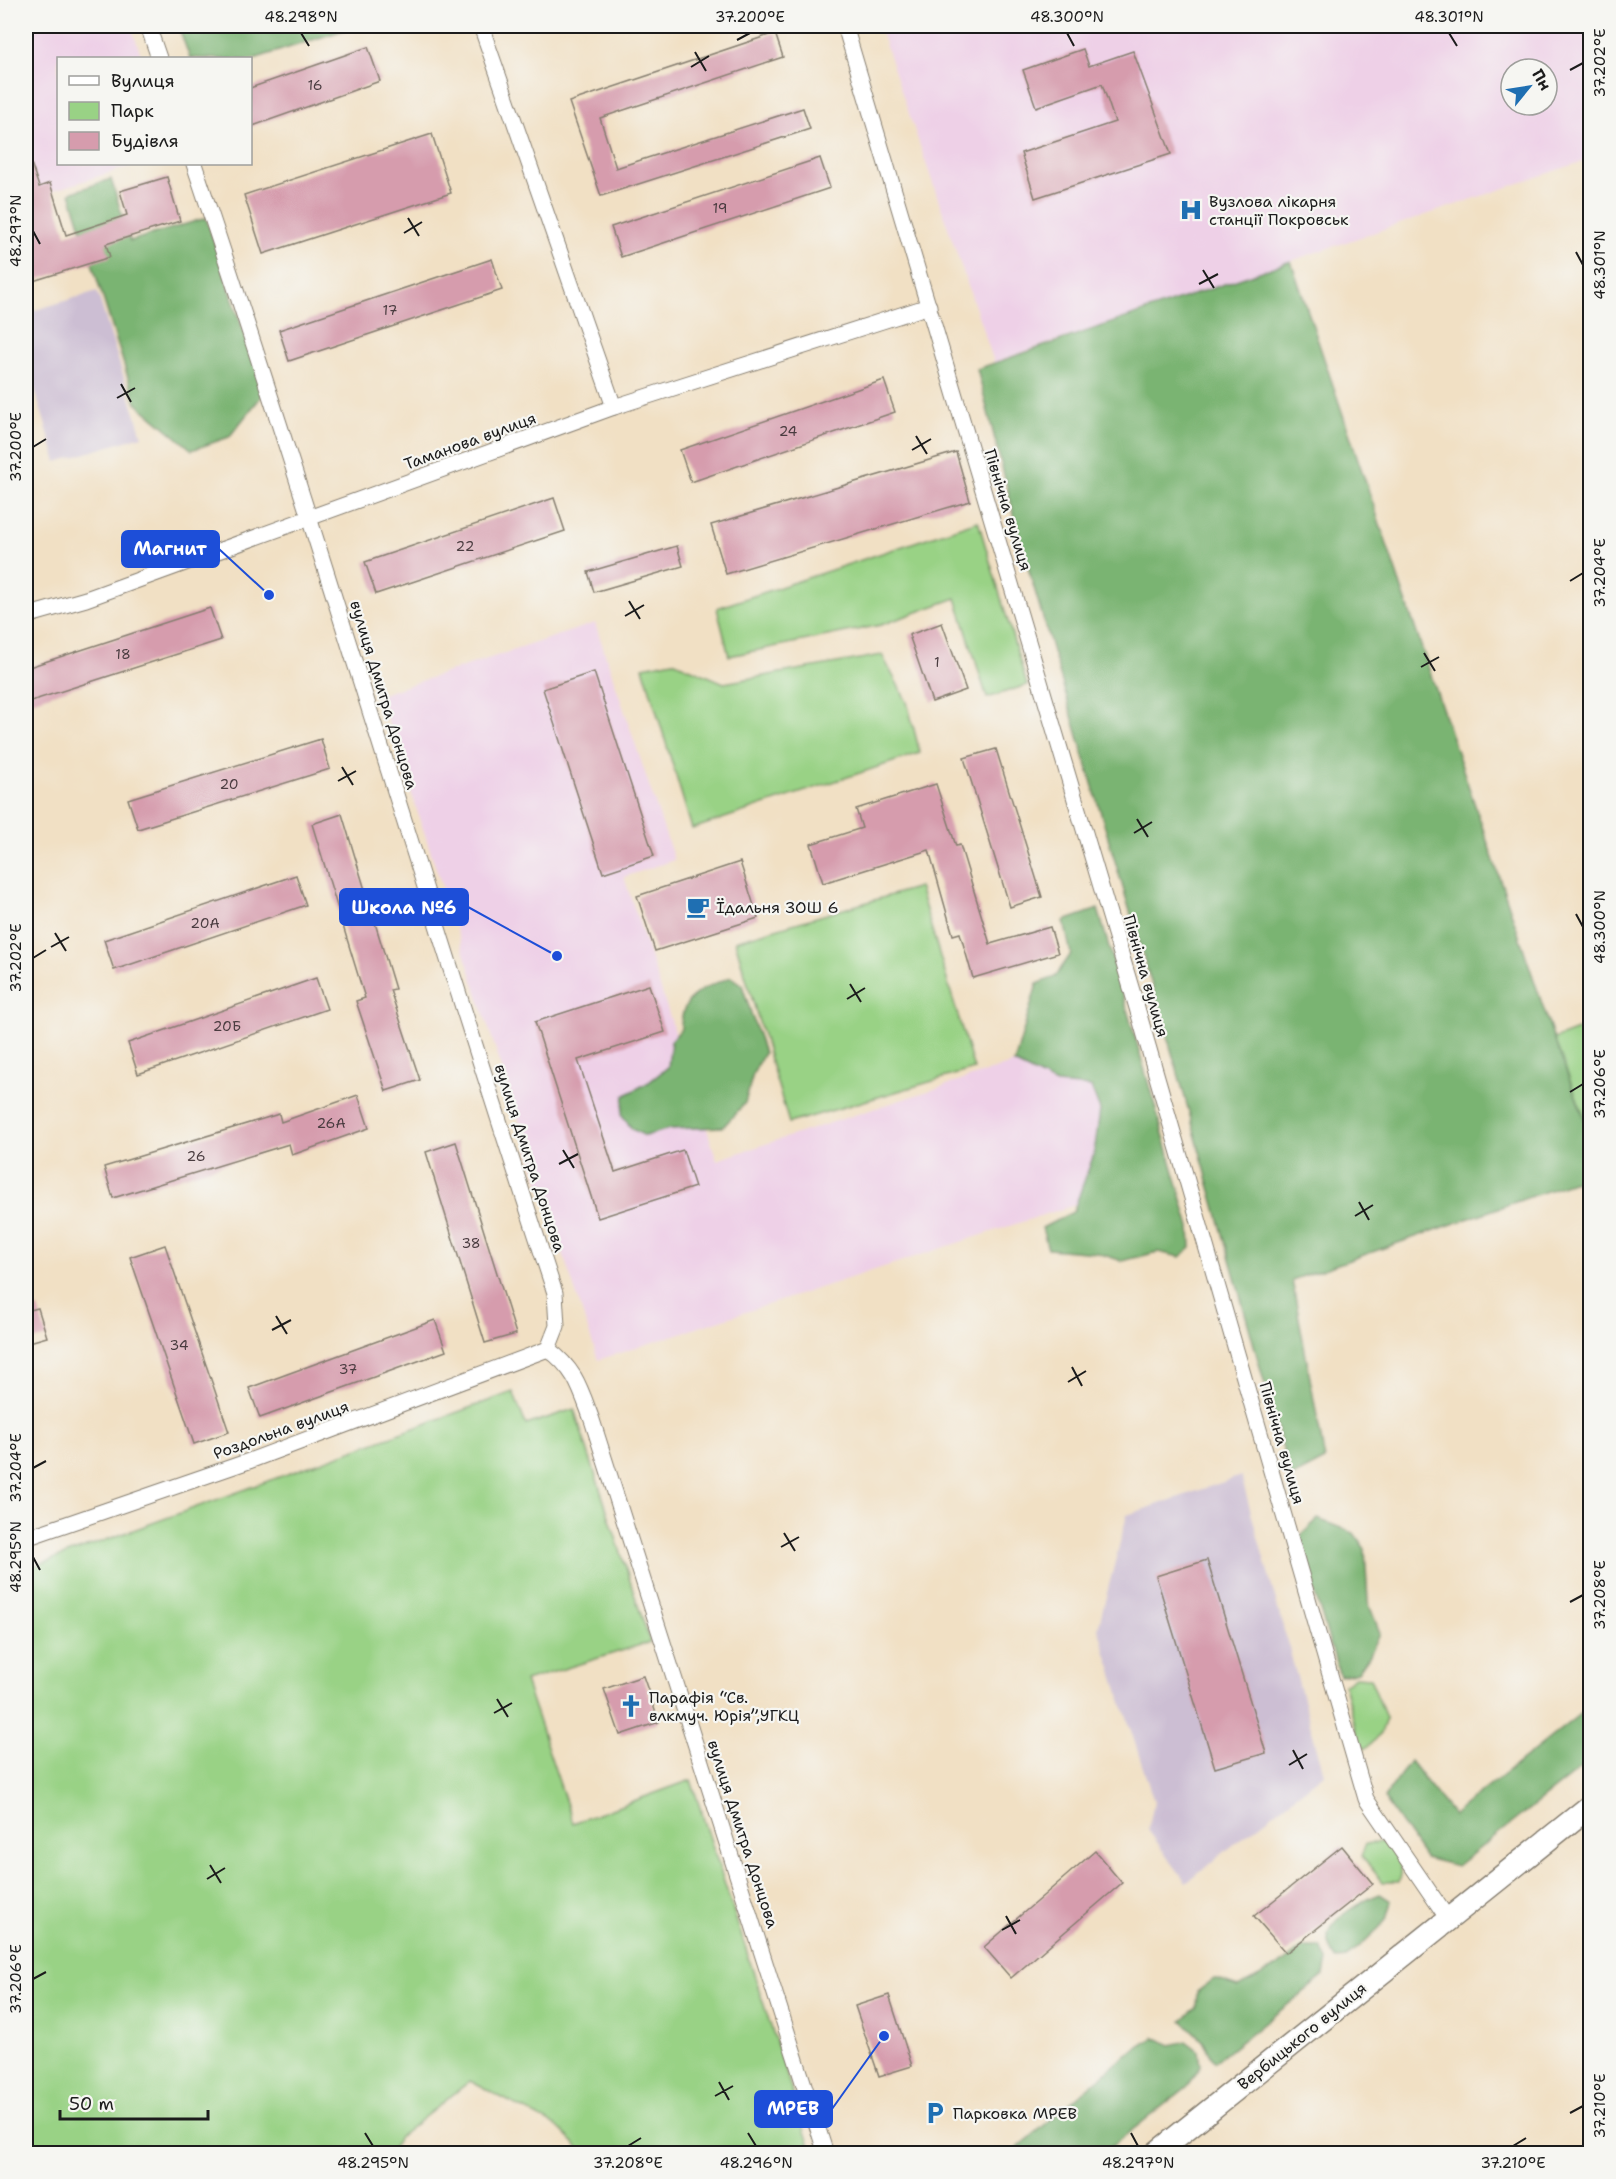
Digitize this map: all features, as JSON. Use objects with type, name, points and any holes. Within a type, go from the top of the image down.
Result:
[{"type":"main road","name":"Вербицького вулиця","points":[[1155,2154],[1590,1806]]},
{"type":"street","points":[[148,26],[159,57]]},
{"type":"street","points":[[481,26],[615,407]]},
{"type":"street","name":"Північна вулиця","points":[[845,26],[1135,1001],[1366,1799],[1448,1919]]},
{"type":"street","name":"вулиця Дмитра Донцова","points":[[194,165],[310,519],[491,1101],[555,1293],[557,1326],[548,1349],[566,1363],[578,1382],[592,1420],[826,2154]]},
{"type":"street","name":"Таманова вулиця","points":[[26,616],[86,599],[615,407],[929,306]]},
{"type":"street","name":"Роздольна вулиця","points":[[26,1538],[249,1461],[548,1349]]},
{"type":"shaded area","points":[[47,26],[131,26],[142,57],[57,57],[57,165],[135,165],[26,199],[26,32]]},
{"type":"shaded area","name":"Вузлова лікарня станції Покровськ","points":[[879,26],[1586,26],[1590,40],[1590,159],[994,362]]},
{"type":"shaded area","points":[[97,291],[142,436],[57,462],[26,361],[26,313]]},
{"type":"shaded area","points":[[595,623],[674,860],[624,877],[717,1160],[1103,1034],[1151,1180],[598,1360],[379,695]]},
{"type":"shaded area","points":[[1241,1476],[1324,1774],[1186,1882],[1148,1830],[1154,1802],[1098,1628],[1127,1515]]},
{"type":"green space","points":[[178,26],[356,26],[252,60],[252,57],[190,57]]},
{"type":"green space","points":[[111,179],[130,241],[206,218],[264,393],[229,437],[192,450],[136,403],[70,193]]},
{"type":"green space","points":[[1291,261],[1554,1039],[1590,1133],[1590,1176],[1292,1280],[1325,1460],[1291,1478],[1180,1080],[1024,554],[977,369]]},
{"type":"green space","points":[[978,521],[1027,685],[987,698],[956,598],[881,625],[729,656],[717,608]]},
{"type":"green space","points":[[882,655],[907,702],[920,753],[692,829],[643,667],[673,661],[724,683]]},
{"type":"green space","points":[[919,887],[974,1069],[789,1123],[735,941]]},
{"type":"green space","points":[[1098,909],[1190,1227],[1191,1247],[1180,1257],[1158,1252],[1122,1261],[1098,1253],[1048,1249],[1042,1228],[1073,1212],[1094,1154],[1100,1110],[1091,1087],[1056,1084],[1014,1063],[1037,984],[1055,977],[1071,954],[1064,921]]},
{"type":"green space","points":[[731,977],[742,985],[764,1053],[753,1074],[745,1103],[723,1127],[669,1129],[645,1136],[632,1129],[622,1115],[624,1096],[649,1082],[668,1067],[671,1041],[681,1029],[684,1008],[689,1001],[711,985]]},
{"type":"green space","points":[[1590,1025],[1590,1133],[1554,1039]]},
{"type":"green space","points":[[513,1392],[526,1425],[574,1409],[650,1642],[525,1681],[573,1823],[691,1780],[812,2153],[584,2153],[558,2127],[470,2081],[399,2137],[391,2153],[26,2153],[26,1569]]},
{"type":"green space","points":[[1318,1519],[1354,1533],[1365,1549],[1368,1602],[1380,1633],[1370,1655],[1358,1672],[1340,1676],[1298,1538]]},
{"type":"green space","points":[[1355,1677],[1370,1678],[1386,1718],[1381,1734],[1365,1749],[1360,1743],[1344,1685]]},
{"type":"green space","points":[[1590,1706],[1590,1761],[1457,1866],[1425,1858],[1384,1798],[1410,1761],[1453,1815]]},
{"type":"green space","points":[[1381,1842],[1398,1859],[1401,1869],[1399,1882],[1383,1882],[1361,1856],[1366,1844]]},
{"type":"green space","points":[[1380,1894],[1391,1901],[1386,1920],[1347,1958],[1336,1959],[1328,1936],[1334,1923],[1349,1910]]},
{"type":"green space","points":[[1302,1947],[1320,1947],[1327,1960],[1324,1976],[1215,2062],[1204,2042],[1182,2020],[1196,2008],[1197,1992],[1214,1979],[1238,1987],[1277,1967]]},
{"type":"green space","points":[[1154,2037],[1171,2045],[1186,2041],[1199,2051],[1201,2066],[1188,2086],[1103,2153],[1012,2153],[1125,2056]]},
{"type":"building","points":[[775,33],[783,57],[600,118],[616,168],[803,108],[810,129],[601,196],[569,102]]},
{"type":"building","points":[[368,47],[380,81],[252,126],[252,87]]},
{"type":"building","points":[[1083,49],[1089,66],[1133,51],[1171,154],[1035,198],[1021,153],[1115,122],[1102,84],[1036,107],[1023,70]]},
{"type":"building","points":[[432,134],[451,193],[263,254],[244,195]]},
{"type":"building","points":[[26,157],[29,157],[39,187],[50,183],[66,235],[127,215],[120,191],[167,177],[180,221],[106,244],[110,257],[33,281],[26,256]]},
{"type":"building","points":[[820,158],[830,188],[621,257],[611,227]]},
{"type":"building","points":[[492,259],[502,290],[289,361],[279,330]]},
{"type":"building","points":[[884,380],[895,412],[691,482],[680,450]]},
{"type":"building","points":[[956,452],[970,501],[726,574],[711,525]]},
{"type":"building","points":[[554,498],[565,531],[376,594],[365,562]]},
{"type":"building","points":[[677,546],[683,566],[594,592],[588,572]]},
{"type":"building","points":[[210,608],[221,640],[28,702],[26,668]]},
{"type":"building","points":[[942,623],[966,690],[932,702],[909,635]]},
{"type":"building","points":[[594,672],[654,856],[603,873],[543,689]]},
{"type":"building","points":[[321,739],[330,769],[138,829],[128,799]]},
{"type":"building","points":[[996,749],[1042,897],[1010,907],[964,758]]},
{"type":"building","points":[[936,784],[956,846],[960,845],[990,944],[1050,927],[1058,953],[973,978],[960,933],[953,935],[929,850],[823,883],[811,844],[862,828],[856,809]]},
{"type":"building","points":[[342,814],[395,989],[390,990],[420,1080],[386,1091],[356,1001],[365,998],[312,824]]},
{"type":"building","name":"Їдальня ЗОШ 6","points":[[740,862],[758,918],[655,951],[637,896]]},
{"type":"building","points":[[296,875],[306,905],[114,970],[104,940]]},
{"type":"building","points":[[316,978],[327,1009],[138,1074],[128,1043]]},
{"type":"building","points":[[649,985],[665,1032],[578,1060],[615,1172],[683,1150],[695,1187],[598,1218],[535,1022]]},
{"type":"building","points":[[358,1095],[369,1128],[292,1155],[289,1144],[113,1198],[104,1167],[279,1114],[281,1122]]},
{"type":"building","points":[[456,1142],[516,1334],[485,1343],[426,1152]]},
{"type":"building","points":[[165,1245],[229,1432],[194,1444],[130,1257]]},
{"type":"building","points":[[38,1308],[47,1337],[26,1343],[26,1311]]},
{"type":"building","points":[[435,1320],[446,1351],[260,1418],[249,1388]]},
{"type":"building","points":[[1207,1560],[1266,1753],[1215,1768],[1156,1576]]},
{"type":"building","name":"Парафія “Св. влкмуч. Юрія”,УГКЦ","points":[[643,1676],[659,1722],[620,1735],[604,1689]]},
{"type":"building","points":[[1342,1846],[1373,1884],[1286,1953],[1254,1916]]},
{"type":"building","points":[[1095,1851],[1122,1883],[1011,1978],[984,1947]]},
{"type":"building","points":[[889,1995],[912,2066],[879,2076],[855,2006]]},
{"type":"place","name":"Вузлова лікарня станції Покровськ","points":[[1191,210]]},
{"type":"place","name":"Магнит","points":[[269,595]]},
{"type":"place","name":"Їдальня ЗОШ 6","points":[[698,907]]},
{"type":"place","name":"Школа №6","points":[[557,956]]},
{"type":"place","name":"Парафія “Св. влкмуч. Юрія”,УГКЦ","points":[[631,1706]]},
{"type":"place","name":"МРЕВ","points":[[884,2036]]},
{"type":"place","name":"Парковка МРЕВ","points":[[935,2113]]}]
